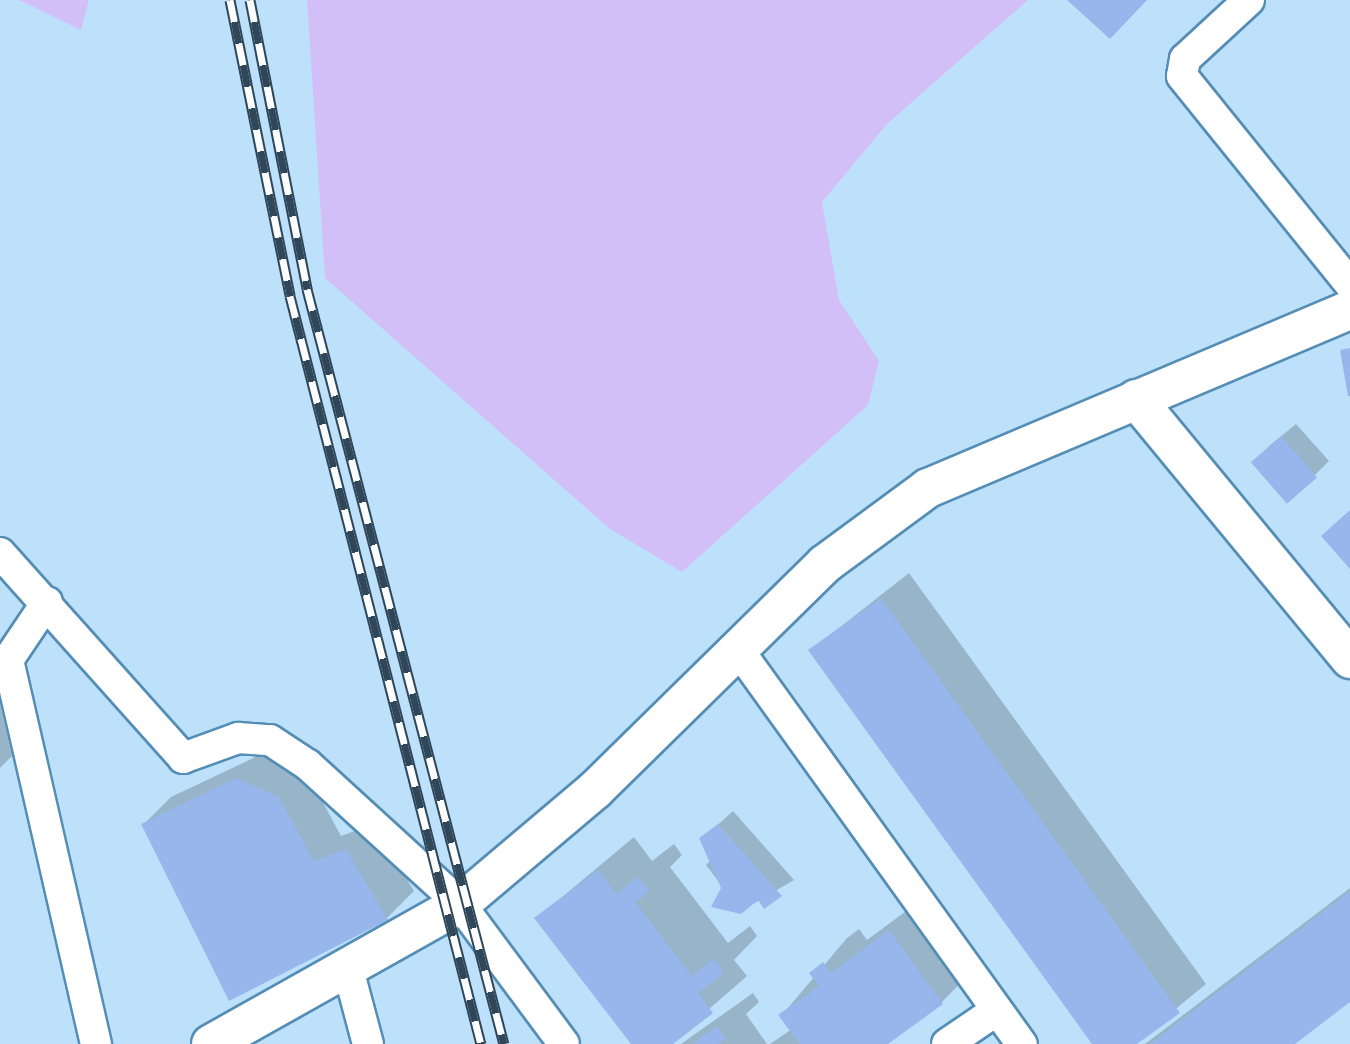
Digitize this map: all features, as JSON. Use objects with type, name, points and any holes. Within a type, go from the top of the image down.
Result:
[{"type":"street","points":[[1249,0],[1184,59],[1182,76],[1350,284]]},
{"type":"street","points":[[210,1044],[460,904],[596,790],[826,564],[928,488],[1350,310]]},
{"type":"street","points":[[1136,399],[1318,613],[1350,658]]},
{"type":"street","points":[[0,553],[183,758],[238,738],[270,740],[460,904],[564,1044]]},
{"type":"street","points":[[47,602],[8,660],[96,1044]]},
{"type":"street","points":[[1318,613],[1350,644]]},
{"type":"street","points":[[737,648],[1022,1044]]},
{"type":"street","points":[[348,970],[368,1044]]},
{"type":"street","points":[[947,1044],[997,1010]]},
{"type":"shaded area","points":[[19,0],[89,0],[81,30]]},
{"type":"shaded area","points":[[307,0],[1028,0],[887,124],[822,202],[839,300],[879,361],[868,405],[682,572],[610,529],[325,278]]},
{"type":"building","points":[[1067,0],[1147,0],[1110,39]]},
{"type":"building","points":[[1350,348],[1350,396],[1348,396],[1340,350]]},
{"type":"building","points":[[1281,436],[1317,478],[1287,504],[1251,462]]},
{"type":"building","points":[[1350,510],[1350,569],[1321,536]]},
{"type":"building","points":[[881,598],[1180,1013],[1137,1044],[1092,1044],[808,650]]},
{"type":"building","points":[[236,778],[279,797],[314,861],[346,849],[388,920],[229,1001],[141,824]]},
{"type":"building","points":[[718,824],[782,896],[764,909],[758,900],[741,914],[711,907],[721,888],[699,838]]},
{"type":"building","points":[[598,870],[616,894],[638,877],[649,891],[635,902],[692,976],[714,959],[724,973],[698,993],[713,1013],[673,1044],[631,1044],[534,918]]},
{"type":"building","points":[[1350,891],[1350,1002],[1295,1044],[1150,1044]]},
{"type":"building","points":[[889,930],[943,1004],[888,1044],[800,1044],[778,1015],[819,986],[809,973],[823,962],[831,973]]},
{"type":"building","points":[[717,1026],[725,1039],[718,1044],[692,1044]]},
{"type":"railway","points":[[230,0],[290,296],[481,1044]]},
{"type":"railway","points":[[250,0],[307,289],[504,1044]]}]
